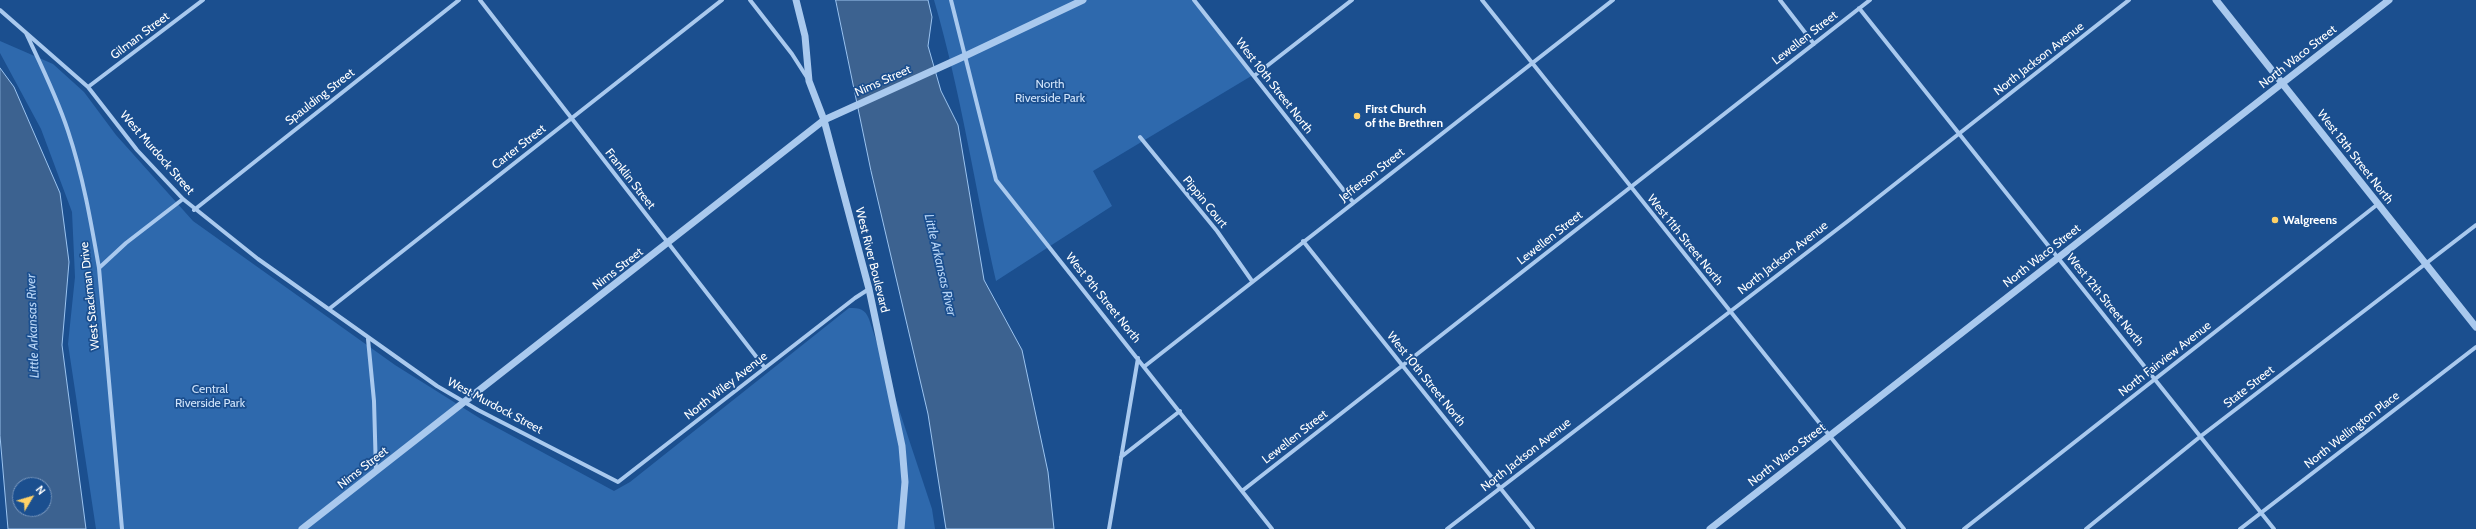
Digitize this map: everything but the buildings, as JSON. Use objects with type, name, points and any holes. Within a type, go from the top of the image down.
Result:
[{"type":"street","name":"Gilman Street","points":[[88,87],[203,0]]},
{"type":"street","name":"Spaulding Street","points":[[194,210],[459,0]]},
{"type":"street","name":"Franklin Street","points":[[480,0],[570,119],[765,368]]},
{"type":"street","name":"Carter Street","points":[[329,309],[722,0]]},
{"type":"street","points":[[750,0],[792,54],[809,81]]},
{"type":"street","name":"West River Boulevard","points":[[796,0],[805,36],[809,81],[824,120],[869,289],[902,446],[905,482],[901,529]]},
{"type":"street","name":"West 9th Street North","points":[[951,0],[996,180],[1145,366],[1272,529]]},
{"type":"street","name":"Nims Street","points":[[302,529],[668,244],[824,120],[965,56],[1083,0]]},
{"type":"street","name":"West 10th Street North","points":[[1194,0],[1352,202]]},
{"type":"street","points":[[1254,76],[1352,0]]},
{"type":"street","name":"West 11th Street North","points":[[1482,0],[1904,529]]},
{"type":"street","name":"Jefferson Street","points":[[1145,366],[1302,241],[1613,0]]},
{"type":"street","points":[[1780,0],[1814,44]]},
{"type":"street","name":"Lewellen Street","points":[[1242,491],[1870,0]]},
{"type":"street","name":"North Jackson Avenue","points":[[1447,529],[1730,312],[2130,0]]},
{"type":"street","name":"West 13th Street North","points":[[2216,0],[2476,327]]},
{"type":"street","name":"North Waco Street","points":[[1710,529],[2389,0]]},
{"type":"street","name":"West 12th Street North","points":[[1859,8],[2274,529]]},
{"type":"street","name":"West Murdock Street","points":[[0,10],[88,87],[137,150],[194,210],[258,259],[329,309],[368,339],[464,402],[618,482]]},
{"type":"street","name":"West Stackman Drive","points":[[25,31],[49,82],[68,131],[81,176],[99,268],[113,437],[123,523],[122,529]]},
{"type":"street","name":"Pippin Court","points":[[1140,138],[1217,232],[1252,281]]},
{"type":"street","points":[[99,268],[126,243],[183,199]]},
{"type":"street","name":"North Fairview Avenue","points":[[1964,529],[2378,204]]},
{"type":"street","points":[[2426,264],[2476,225]]},
{"type":"street","name":"West 10th Street North","points":[[1302,241],[1533,529]]},
{"type":"street","name":"State Street","points":[[2086,529],[2201,436],[2426,264]]},
{"type":"street","name":"North Wiley Avenue","points":[[618,482],[846,305],[869,289]]},
{"type":"street","points":[[368,339],[374,401],[376,472]]},
{"type":"street","name":"North Wellington Place","points":[[2240,529],[2476,347]]},
{"type":"street","points":[[1109,529],[1138,358]]},
{"type":"street","points":[[1121,457],[1180,411]]},
{"type":"street","name":"West Stackman Drive","points":[[123,523],[126,529]]},
{"type":"green space","name":"North Riverside Park","points":[[934,0],[1194,0],[1253,75],[1093,171],[1112,206],[996,281],[960,105],[944,35]]},
{"type":"green space","name":"Central Riverside Park","points":[[0,41],[53,64],[84,92],[116,135],[193,221],[395,365],[481,419],[614,491],[630,482],[849,308],[856,308],[864,311],[869,319],[932,509],[935,529],[96,529],[68,344],[75,277],[72,212],[41,129],[0,53]]},
{"type":"water","name":"Little Arkansas River","points":[[836,0],[928,0],[932,17],[928,46],[941,91],[958,125],[984,280],[1022,350],[1048,472],[1054,529],[946,529],[928,414],[871,171]]},
{"type":"water","name":"Little Arkansas River","points":[[0,68],[14,87],[60,193],[69,262],[62,345],[86,529],[8,529],[0,436]]},
{"type":"place","name":"First Church of the Brethren","points":[[1357,116]]},
{"type":"place","name":"Walgreens","points":[[2275,220]]}]
